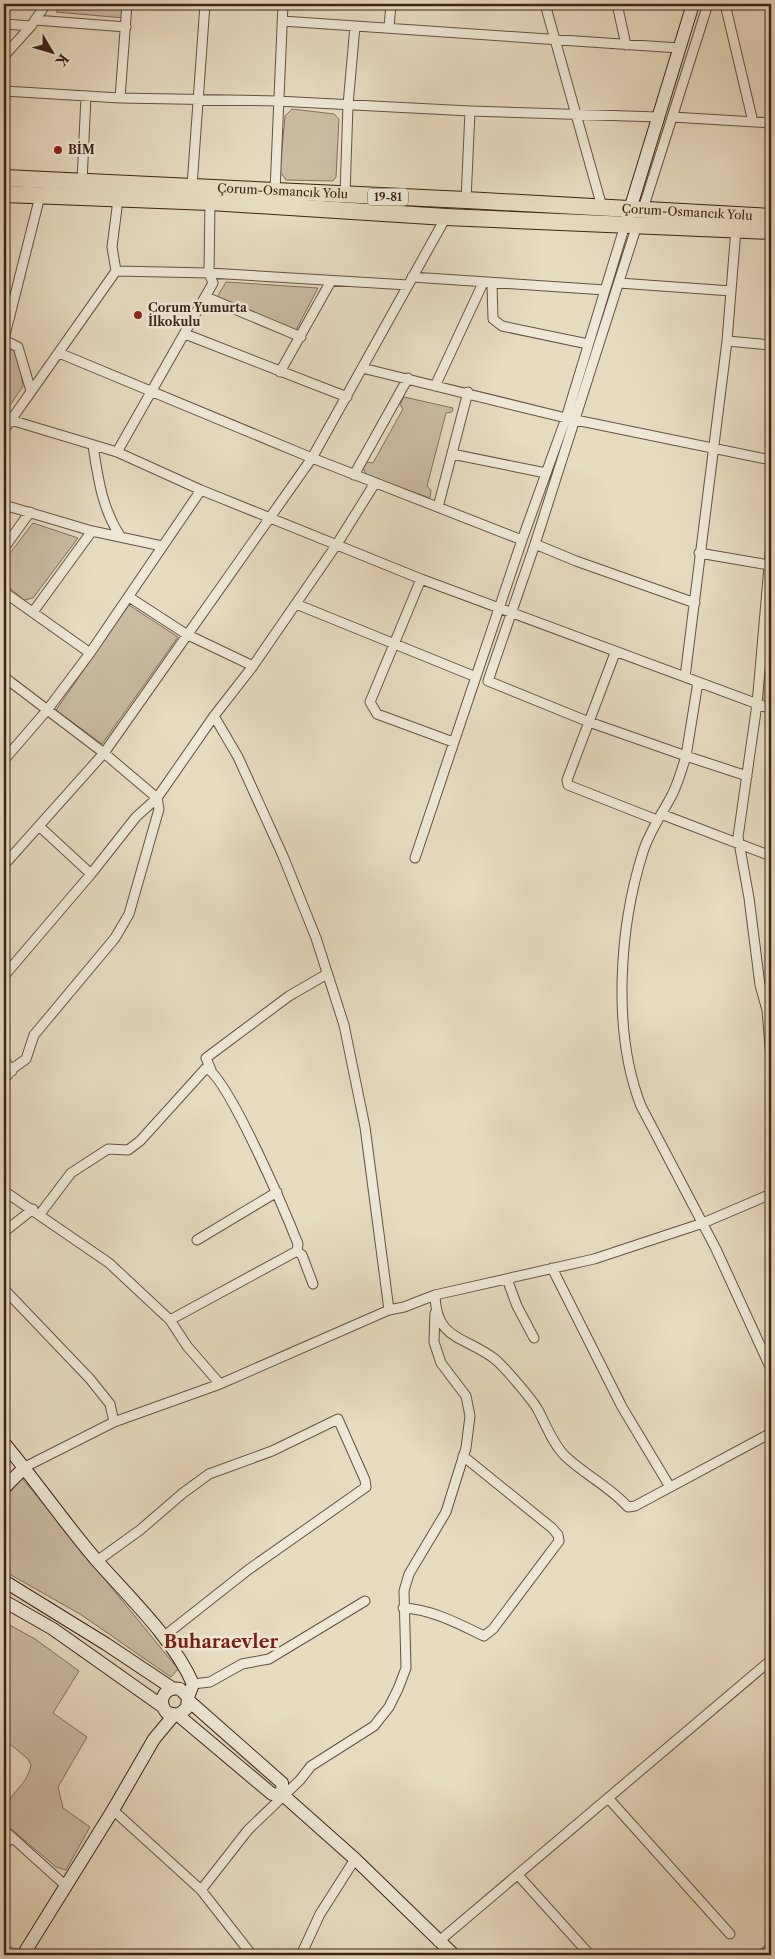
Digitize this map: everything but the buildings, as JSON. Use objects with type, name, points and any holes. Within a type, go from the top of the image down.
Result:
[{"type":"highway","name":"Çorum-Osmancık Yolu","points":[[4,178],[192,186],[771,217]]},
{"type":"highway","name":"Çorum-Osmancık Yolu","points":[[4,194],[118,200],[210,202],[446,217],[771,231]]},
{"type":"street","points":[[4,56],[33,23],[46,4]]},
{"type":"street","points":[[120,98],[127,4]]},
{"type":"street","points":[[192,186],[200,98],[205,4]]},
{"type":"street","points":[[274,191],[282,4]]},
{"type":"street","points":[[388,27],[391,4]]},
{"type":"street","points":[[546,4],[602,208]]},
{"type":"street","points":[[617,4],[626,45]]},
{"type":"street","points":[[666,117],[679,48],[693,4]]},
{"type":"street","points":[[708,4],[666,117],[637,209],[605,290],[588,344],[570,418],[535,544],[488,681],[589,722],[747,776]]},
{"type":"street","points":[[725,4],[753,122]]},
{"type":"street","points":[[282,21],[679,48]]},
{"type":"street","points":[[4,24],[33,23],[126,27]]},
{"type":"street","points":[[345,195],[348,105],[355,26]]},
{"type":"street","points":[[4,91],[120,98],[200,98],[470,111],[576,113],[771,122]]},
{"type":"street","points":[[82,182],[86,96]]},
{"type":"street","points":[[466,200],[470,111]]},
{"type":"street","points":[[31,391],[18,347],[4,340],[40,196]]},
{"type":"street","points":[[4,430],[7,419],[31,391],[59,353],[116,271],[112,247],[118,200]]},
{"type":"street","points":[[117,452],[213,283],[208,273],[210,202]]},
{"type":"street","points":[[4,865],[104,753],[269,516],[312,458],[446,217]]},
{"type":"street","points":[[415,858],[522,540],[546,473],[570,418],[619,283],[631,225]]},
{"type":"street","points":[[685,677],[727,341],[736,229]]},
{"type":"street","points":[[116,271],[208,273],[331,281],[488,283],[605,290]]},
{"type":"street","points":[[280,372],[331,281]]},
{"type":"street","points":[[488,283],[493,319],[502,326],[588,344]]},
{"type":"street","points":[[436,384],[488,283]]},
{"type":"street","points":[[619,283],[731,291]]},
{"type":"street","points":[[206,297],[300,337]]},
{"type":"street","points":[[185,334],[347,397]]},
{"type":"street","points":[[727,341],[771,344]]},
{"type":"street","points":[[59,353],[354,475],[522,540]]},
{"type":"street","points":[[362,368],[436,384],[570,418],[771,460]]},
{"type":"street","points":[[354,475],[408,378]]},
{"type":"street","points":[[438,507],[468,392]]},
{"type":"street","points":[[7,419],[117,452],[202,490],[421,578],[615,653],[771,709]]},
{"type":"street","points":[[93,446],[99,487],[110,521],[120,536]]},
{"type":"street","points":[[452,454],[546,473]]},
{"type":"street","points":[[4,976],[91,874],[136,817],[157,798],[296,604],[337,544],[375,483]]},
{"type":"street","points":[[4,760],[48,709],[90,653],[202,490]]},
{"type":"street","points":[[4,505],[92,532],[120,536],[162,546]]},
{"type":"street","points":[[4,548],[30,512]]},
{"type":"street","points":[[33,612],[92,532]]},
{"type":"street","points":[[535,544],[576,561],[695,602]]},
{"type":"street","points":[[771,544],[767,634],[738,844],[749,898],[760,986],[769,1009],[771,1058]]},
{"type":"street","points":[[700,553],[769,565]]},
{"type":"street","points":[[421,578],[370,702],[377,714],[453,742]]},
{"type":"street","points":[[4,592],[90,653]]},
{"type":"street","points":[[129,597],[186,634],[253,666]]},
{"type":"street","points":[[296,604],[476,677]]},
{"type":"street","points":[[615,653],[567,780],[568,785],[771,856]]},
{"type":"street","points":[[4,677],[104,753],[157,798],[159,809],[129,914],[114,938],[34,1034],[26,1060],[4,1080]]},
{"type":"street","points":[[698,682],[686,756],[673,794],[659,817],[643,852],[626,930],[621,979],[627,1053],[632,1083],[641,1106],[703,1222],[771,1369]]},
{"type":"street","points":[[214,716],[238,757],[258,800],[316,938],[344,1024],[365,1127],[389,1310]]},
{"type":"street","points":[[39,826],[91,874]]},
{"type":"street","points":[[313,1284],[302,1255],[298,1251],[298,1244],[277,1192],[225,1090],[211,1070],[206,1058],[289,996],[327,974]]},
{"type":"street","points":[[4,1060],[12,1071]]},
{"type":"street","points":[[4,1232],[37,1212],[71,1173],[108,1149],[128,1150],[140,1141],[206,1068],[211,1070]]},
{"type":"street","points":[[4,1191],[109,1263],[170,1320],[187,1346],[220,1384]]},
{"type":"street","points":[[197,1240],[277,1192]]},
{"type":"street","points":[[4,1488],[24,1467],[114,1422],[220,1384],[389,1310],[404,1307],[435,1295],[594,1259],[703,1222],[771,1194]]},
{"type":"street","points":[[170,1320],[298,1251]]},
{"type":"street","points":[[552,1268],[622,1407],[670,1487]]},
{"type":"street","points":[[507,1278],[517,1306],[534,1338]]},
{"type":"street","points":[[4,1289],[90,1379],[110,1404],[114,1422]]},
{"type":"street","points":[[201,1890],[248,1830],[311,1766],[374,1726],[389,1707],[406,1668],[404,1591],[409,1574],[446,1512],[464,1456],[470,1416],[466,1396],[442,1363],[434,1342],[435,1295]]},
{"type":"street","points":[[436,1313],[440,1323],[454,1336],[496,1360],[537,1408],[563,1454],[583,1472],[612,1490],[628,1506],[635,1506],[771,1432]]},
{"type":"street","points":[[97,1561],[140,1530],[183,1492],[209,1474],[272,1451],[338,1419],[366,1480],[366,1487],[248,1570],[163,1638]]},
{"type":"street","points":[[4,1443],[97,1561],[185,1666],[193,1684],[185,1712],[169,1712]]},
{"type":"street","points":[[403,1608],[415,1608],[433,1614],[484,1636],[493,1629],[559,1541],[558,1535],[552,1528],[464,1456]]},
{"type":"street","points":[[4,1582],[98,1639],[172,1688],[184,1691],[188,1699],[282,1783],[284,1795]]},
{"type":"street","points":[[193,1684],[210,1682],[242,1664],[270,1659],[365,1601]]},
{"type":"street","points":[[4,1602],[53,1629],[169,1712],[272,1794],[284,1795],[355,1858],[438,1942],[454,1955]]},
{"type":"street","points":[[438,1942],[771,1660]]},
{"type":"street","points":[[4,1951],[22,1955],[113,1810],[154,1739],[169,1712],[163,1696],[172,1688]]},
{"type":"street","points":[[609,1799],[730,1934]]},
{"type":"street","points":[[113,1810],[201,1890],[252,1955]]},
{"type":"street","points":[[4,1830],[66,1886]]},
{"type":"street","points":[[4,1845],[12,1837]]},
{"type":"street","points":[[301,1955],[320,1914],[355,1858]]},
{"type":"street","points":[[518,1875],[590,1955]]},
{"type":"street","points":[[762,1955],[771,1948]]},
{"type":"shaded area","points":[[62,4],[125,4],[124,18],[56,12]]},
{"type":"shaded area","points":[[292,109],[334,114],[339,119],[336,177],[333,181],[286,180],[280,172],[285,116]]},
{"type":"shaded area","points":[[226,282],[318,288],[295,332],[216,299]]},
{"type":"shaded area","points":[[4,347],[17,350],[23,386],[11,404],[4,407]]},
{"type":"shaded area","points":[[404,397],[453,408],[452,412],[446,413],[427,486],[431,490],[430,498],[367,476],[363,468],[366,462],[373,463],[403,409],[400,404]]},
{"type":"shaded area","points":[[33,523],[78,538],[33,598],[24,600],[4,583],[4,561]]},
{"type":"shaded area","points":[[129,605],[178,637],[102,744],[56,710]]},
{"type":"shaded area","points":[[771,649],[771,705],[762,698],[766,651]]},
{"type":"shaded area","points":[[22,1478],[178,1669],[171,1677],[80,1614],[4,1571],[4,1499]]},
{"type":"shaded area","points":[[4,1622],[35,1639],[79,1671],[53,1713],[87,1737],[58,1787],[63,1808],[90,1827],[66,1870],[56,1867],[4,1823],[5,1812],[11,1797],[25,1781],[31,1765],[28,1759],[4,1739],[4,1670],[8,1665],[4,1660]]},
{"type":"place","name":"BİM","points":[[58,150]]},
{"type":"place","name":"Çorum Yumurta İlkokulu","points":[[138,315]]},
{"type":"district","name":"Buharaevler","points":[[221,1642]]}]
